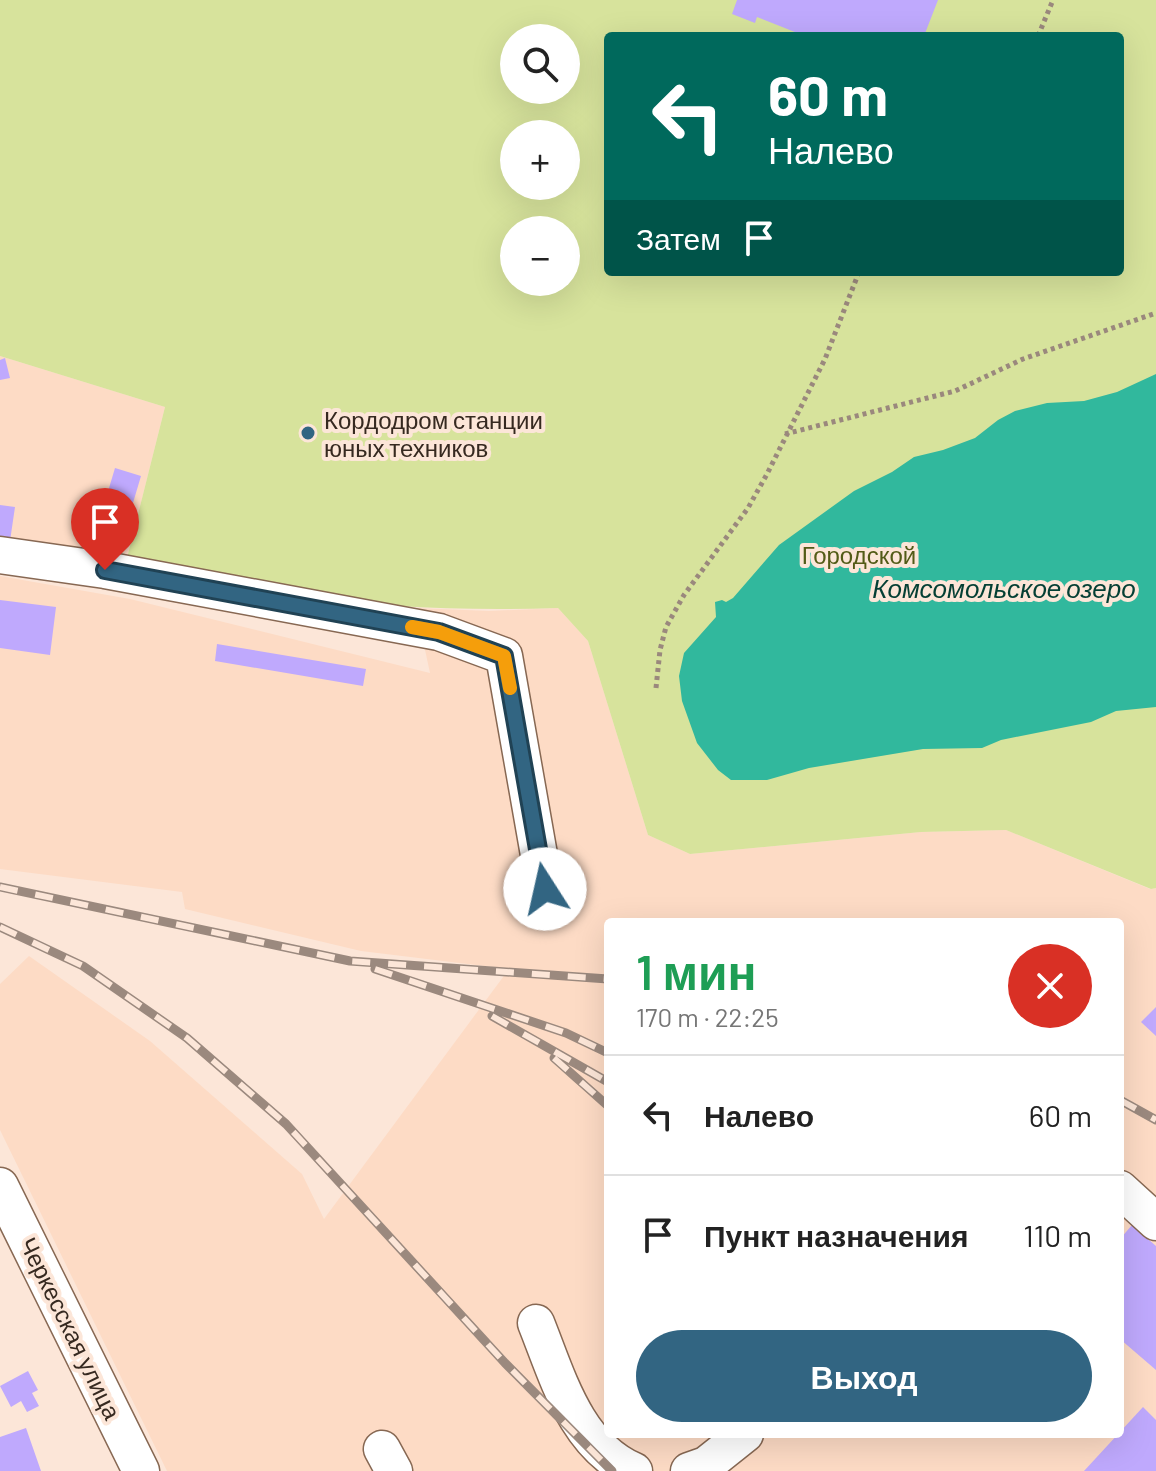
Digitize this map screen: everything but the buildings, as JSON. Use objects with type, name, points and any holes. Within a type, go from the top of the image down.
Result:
[{"type":"street","points":[[0,555],[105,570],[439,632],[504,656],[545,889]]},
{"type":"street","name":"Черкесская улица","points":[[0,1186],[141,1471]]},
{"type":"street","points":[[1124,1193],[1156,1222]]},
{"type":"street","points":[[536,1323],[575,1414],[594,1445],[634,1471]]},
{"type":"street","points":[[689,1471],[706,1465],[740,1438]]},
{"type":"path","points":[[1040,32],[1053,0]]},
{"type":"path","points":[[656,688],[666,627],[684,595],[748,508],[767,474],[825,359],[857,276]]},
{"type":"path","points":[[785,434],[955,391],[1023,359],[1156,313]]},
{"type":"shaded area","points":[[0,356],[165,407],[126,562],[0,543]]},
{"type":"shaded area","points":[[0,576],[130,599],[430,673],[416,608],[489,611],[558,608],[588,641],[648,835],[690,854],[921,832],[1006,830],[1150,889],[1156,888],[1156,1471],[167,1471],[0,1130],[0,984],[29,956],[150,1041],[302,1174],[324,1219],[509,969],[361,951],[185,909],[182,892],[0,869]]},
{"type":"green space","name":"Городской","points":[[0,0],[1156,0],[1156,888],[1151,889],[1006,830],[921,832],[690,854],[648,835],[588,641],[558,608],[423,607],[322,600],[248,589],[126,562],[165,407],[0,356]]},
{"type":"water","name":"Комсомольское озеро","points":[[1156,374],[1156,707],[1116,711],[1091,722],[1001,740],[982,748],[923,749],[809,768],[767,780],[731,780],[718,770],[697,743],[682,701],[679,676],[684,653],[716,617],[715,602],[733,598],[779,545],[854,491],[914,457],[975,438],[1015,411],[1047,403],[1084,401],[1117,392]]},
{"type":"railway","points":[[0,887],[350,961],[604,979]]},
{"type":"railway","points":[[0,927],[83,966],[187,1038],[286,1124],[505,1363],[612,1471]]},
{"type":"railway","points":[[375,969],[566,1033],[604,1051]]},
{"type":"railway","points":[[492,1016],[604,1080]]},
{"type":"railway","points":[[554,1058],[604,1102]]},
{"type":"railway","points":[[1124,1102],[1156,1120]]},
{"type":"slow traffic","points":[[412,627],[439,632],[504,656],[510,688]]},
{"type":"place","name":"Кордодром станции юных техников","points":[[308,433]]},
{"type":"route","points":[[105,570],[439,632],[504,656],[545,889]]}]
